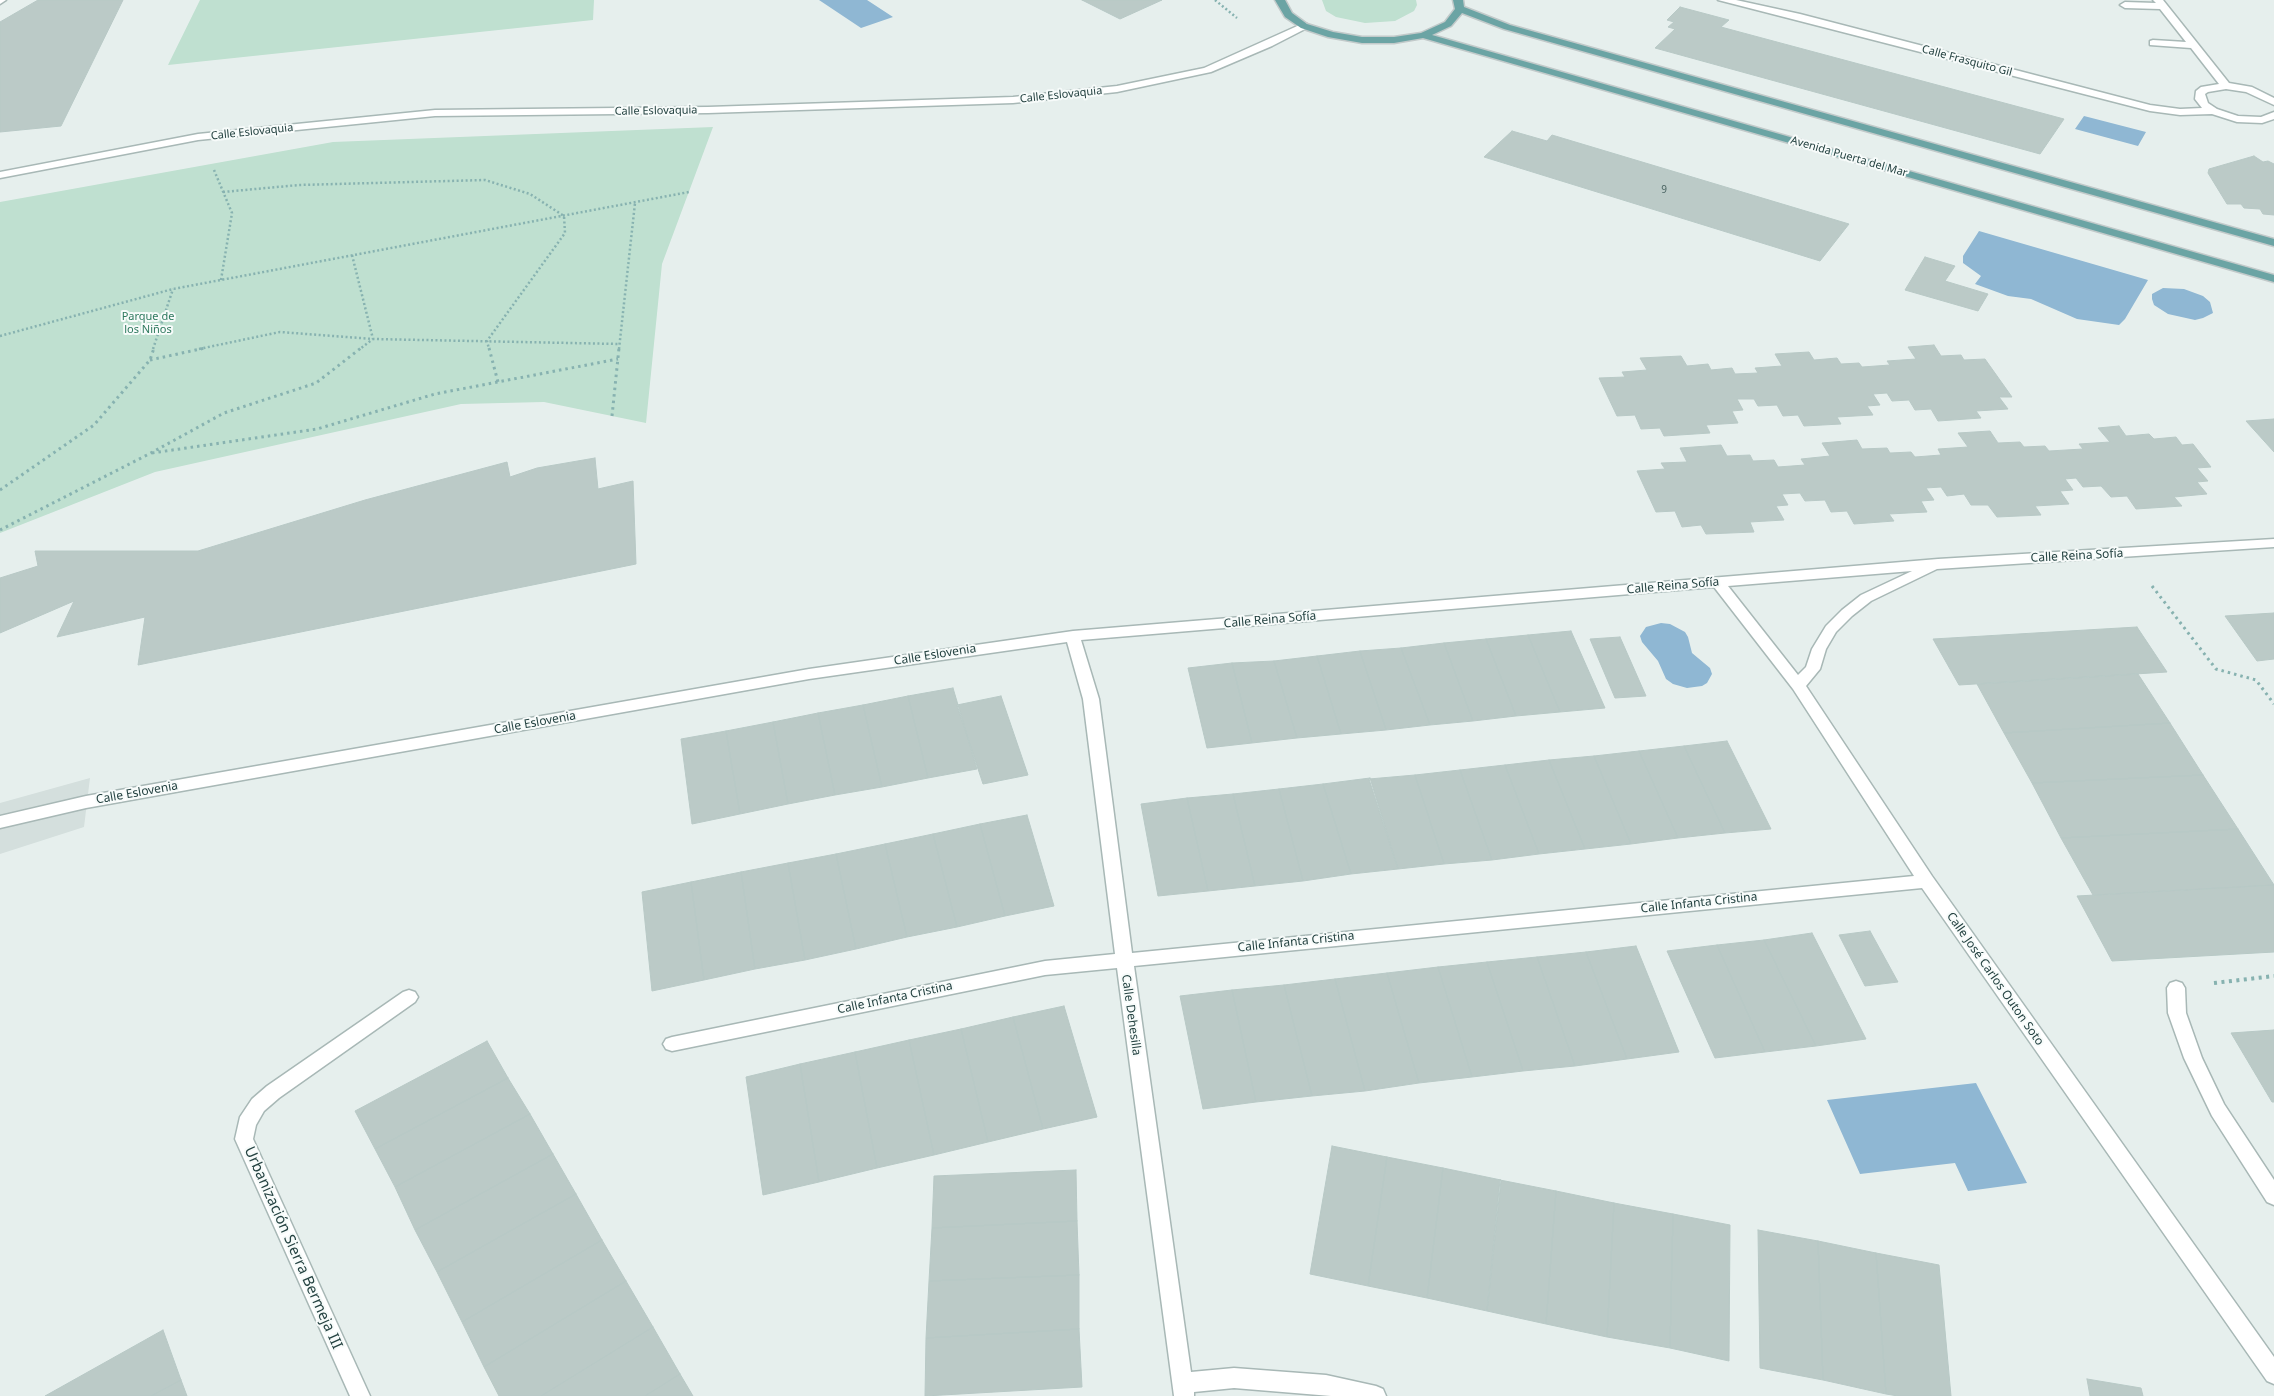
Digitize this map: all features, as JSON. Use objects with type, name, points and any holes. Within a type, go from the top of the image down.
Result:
[{"type":"main road","points":[[1279,1],[1288,15],[1304,26],[1331,35],[1362,40],[1394,40],[1424,35],[1448,24],[1459,5],[1516,30],[2274,243]]},
{"type":"main road","name":"Avenida Puerta del Mar","points":[[1424,35],[2274,279]]},
{"type":"street","name":"Calle Frasquito Gil","points":[[1723,0],[1800,17],[2150,108],[2180,112],[2213,110]]},
{"type":"street","points":[[2125,5],[2160,3],[2226,86]]},
{"type":"street","points":[[1800,17],[1809,8]]},
{"type":"street","name":"Calle Eslovaquia","points":[[0,175],[205,137],[435,113],[708,110],[1013,100],[1117,89],[1207,70],[1269,44],[1304,26]]},
{"type":"street","points":[[1900,43],[1908,34]]},
{"type":"street","points":[[2153,43],[2192,45]]},
{"type":"street","points":[[2011,72],[2018,63]]},
{"type":"street","points":[[2274,102],[2254,91],[2226,86],[2205,89],[2200,93],[2200,99],[2204,105],[2224,115],[2250,120],[2262,120],[2274,115]]},
{"type":"street","points":[[2130,103],[2138,91]]},
{"type":"street","name":"Calle Reina Sofía","points":[[1073,636],[1938,564],[2128,554],[2274,543]]},
{"type":"street","points":[[1798,684],[1813,669],[1819,649],[1831,629],[1847,613],[1866,598],[1938,564]]},
{"type":"street","name":"Calle José Carlos Outon Soto","points":[[1718,583],[1798,684],[1926,881],[2274,1374]]},
{"type":"street","name":"Calle Eslovenia","points":[[0,822],[86,802],[799,676],[1073,636]]},
{"type":"street","name":"Calle Dehesilla","points":[[1073,636],[1091,699],[1124,959],[1183,1389]]},
{"type":"street","name":"Calle Infanta Cristina","points":[[672,1044],[973,981],[1045,968],[1926,881]]},
{"type":"street","points":[[2176,988],[2177,1013],[2193,1058],[2218,1110],[2274,1196]]},
{"type":"street","name":"Urbanización Sierra Bermeja III","points":[[360,1396],[244,1139],[247,1123],[258,1105],[273,1092],[409,997]]},
{"type":"street","points":[[1183,1389],[1234,1378],[1326,1385],[1376,1396]]},
{"type":"path","points":[[205,137],[212,164],[232,213],[221,280]]},
{"type":"path","points":[[223,192],[299,185],[485,180],[530,194],[564,216]]},
{"type":"path","points":[[0,336],[174,288],[688,192]]},
{"type":"path","points":[[612,416],[635,202]]},
{"type":"path","points":[[487,341],[564,233],[564,216]]},
{"type":"path","points":[[352,255],[373,339]]},
{"type":"path","points":[[0,490],[94,425],[150,360],[174,288]]},
{"type":"path","points":[[150,360],[280,332],[373,339],[620,344]]},
{"type":"path","points":[[0,530],[150,454],[224,412],[316,383],[373,339]]},
{"type":"path","points":[[487,341],[498,382]]},
{"type":"path","points":[[150,454],[317,429],[435,394],[618,359]]},
{"type":"path","points":[[2128,554],[2216,669],[2256,680],[2274,704]]},
{"type":"path","points":[[2176,988],[2274,976]]},
{"type":"shaded area","points":[[90,778],[84,827],[0,854],[0,803]]},
{"type":"green space","points":[[200,0],[594,0],[593,20],[168,65]]},
{"type":"green space","points":[[1322,0],[1416,0],[1417,5],[1414,11],[1395,21],[1365,23],[1336,17],[1326,11]]},
{"type":"green space","name":"Parque de los Niños","points":[[713,127],[662,264],[646,423],[544,402],[461,404],[155,472],[0,533],[0,202],[333,142]]},
{"type":"water","points":[[819,0],[867,0],[893,17],[861,28]]},
{"type":"water","points":[[2084,116],[2146,132],[2138,146],[2075,129]]},
{"type":"water","points":[[1979,231],[2148,280],[2125,319],[2119,325],[2077,319],[2031,299],[2008,296],[1975,284],[1981,276],[1963,263],[1963,256]]},
{"type":"water","points":[[2163,288],[2184,289],[2203,296],[2210,302],[2213,313],[2195,320],[2168,314],[2154,305],[2152,299],[2152,294]]},
{"type":"water","points":[[1661,623],[1670,624],[1685,632],[1692,653],[1710,668],[1712,674],[1707,683],[1702,686],[1687,688],[1673,684],[1666,679],[1658,661],[1642,642],[1640,636],[1646,627]]},
{"type":"water","points":[[1976,1083],[2027,1183],[1968,1191],[1955,1163],[1860,1174],[1827,1100]]},
{"type":"building","points":[[38,0],[123,0],[61,126],[0,132],[0,22]]},
{"type":"building","points":[[1082,0],[1162,0],[1120,19]]},
{"type":"building","points":[[1680,7],[1729,20],[1721,27],[2064,119],[2040,154],[1655,48],[1675,29],[1668,27],[1674,22],[1667,20]]},
{"type":"building","points":[[1512,131],[1547,141],[1552,135],[1849,224],[1820,261],[1484,157]]},
{"type":"building","points":[[2254,156],[2263,162],[2268,161],[2274,164],[2274,215],[2263,214],[2260,209],[2244,208],[2241,204],[2227,204],[2208,173],[2209,169]]},
{"type":"building","points":[[1925,257],[1955,266],[1945,281],[1988,294],[1978,311],[1905,290]]},
{"type":"building","points":[[1934,345],[1941,356],[1961,355],[1964,360],[1985,359],[2012,397],[1999,397],[2008,409],[1976,411],[1981,418],[1938,421],[1931,409],[1915,410],[1909,400],[1892,401],[1887,393],[1873,394],[1880,405],[1867,406],[1873,415],[1837,417],[1841,424],[1804,426],[1798,415],[1783,416],[1777,405],[1758,406],[1754,399],[1737,399],[1743,410],[1732,411],[1738,423],[1706,425],[1710,433],[1664,436],[1660,428],[1641,429],[1635,415],[1617,416],[1599,378],[1625,377],[1622,372],[1647,370],[1640,358],[1681,356],[1687,366],[1708,364],[1711,370],[1732,368],[1735,374],[1758,373],[1755,368],[1782,366],[1775,354],[1809,352],[1814,360],[1837,358],[1841,364],[1859,363],[1862,367],[1890,365],[1887,361],[1916,359],[1908,347]]},
{"type":"building","points":[[2274,419],[2274,452],[2246,421]]},
{"type":"building","points":[[2119,426],[2126,436],[2149,434],[2154,439],[2176,437],[2182,445],[2193,444],[2211,467],[2197,468],[2208,481],[2197,482],[2207,494],[2174,497],[2182,506],[2136,509],[2127,496],[2111,497],[2101,486],[2083,487],[2076,478],[2065,479],[2073,490],[2060,491],[2069,504],[2035,506],[2041,515],[1997,517],[1988,505],[1971,505],[1964,494],[1947,496],[1941,487],[1926,488],[1934,500],[1921,501],[1927,512],[1889,514],[1894,521],[1854,524],[1847,511],[1831,512],[1825,500],[1805,501],[1800,493],[1782,494],[1788,505],[1776,506],[1784,520],[1750,522],[1754,532],[1706,534],[1701,525],[1682,527],[1675,511],[1656,512],[1637,471],[1665,469],[1661,463],[1687,462],[1680,448],[1721,445],[1727,456],[1750,455],[1753,461],[1774,460],[1778,467],[1805,465],[1801,459],[1830,456],[1822,443],[1857,440],[1862,449],[1887,448],[1890,453],[1911,452],[1915,457],[1941,455],[1938,449],[1968,447],[1958,433],[1990,431],[1998,443],[2020,442],[2024,447],[2045,446],[2049,451],[2083,449],[2079,444],[2110,442],[2098,428]]},
{"type":"building","points":[[595,458],[598,489],[633,481],[636,564],[138,665],[145,617],[57,637],[74,601],[0,633],[0,578],[38,566],[35,551],[198,551],[365,500],[507,462],[510,477],[537,468]]},
{"type":"building","points":[[2274,613],[2274,659],[2257,661],[2225,616]]},
{"type":"building","points":[[2137,627],[2167,672],[1959,685],[1933,639]]},
{"type":"building","points":[[1571,631],[1605,708],[1560,712],[1528,635]]},
{"type":"building","points":[[1528,635],[1560,712],[1516,716],[1486,639]]},
{"type":"building","points":[[1620,637],[1646,696],[1615,698],[1590,639]]},
{"type":"building","points":[[1486,639],[1516,716],[1473,721],[1444,643]]},
{"type":"building","points":[[1444,643],[1473,721],[1430,725],[1401,648]]},
{"type":"building","points":[[1401,648],[1430,725],[1386,730],[1360,651]]},
{"type":"building","points":[[1360,651],[1386,730],[1341,734],[1317,656]]},
{"type":"building","points":[[1317,656],[1341,734],[1297,738],[1274,661]]},
{"type":"building","points":[[1274,661],[1297,738],[1252,743],[1232,663]]},
{"type":"building","points":[[1232,663],[1252,743],[1207,748],[1188,668]]},
{"type":"building","points":[[2138,674],[2170,723],[2004,733],[1977,684]]},
{"type":"building","points":[[953,688],[977,769],[928,778],[908,696]]},
{"type":"building","points":[[908,696],[928,778],[882,787],[863,705]]},
{"type":"building","points":[[1001,696],[1028,775],[983,784],[957,705]]},
{"type":"building","points":[[863,705],[882,787],[835,795],[818,713]]},
{"type":"building","points":[[818,713],[835,795],[788,804],[773,722]]},
{"type":"building","points":[[773,722],[788,804],[740,814],[726,731]]},
{"type":"building","points":[[2170,723],[2203,775],[2032,783],[2004,733]]},
{"type":"building","points":[[726,731],[740,814],[692,824],[681,739]]},
{"type":"building","points":[[1727,741],[1771,829],[1725,833],[1684,746]]},
{"type":"building","points":[[1684,746],[1725,833],[1678,838],[1639,751]]},
{"type":"building","points":[[1639,751],[1678,838],[1631,844],[1594,756]]},
{"type":"building","points":[[1594,756],[1631,844],[1585,849],[1549,760]]},
{"type":"building","points":[[1549,760],[1585,849],[1539,854],[1505,765]]},
{"type":"building","points":[[1505,765],[1539,854],[1492,860],[1460,770]]},
{"type":"building","points":[[1460,770],[1492,860],[1444,864],[1415,775]]},
{"type":"building","points":[[1415,775],[1444,864],[1398,869],[1369,779]]},
{"type":"building","points":[[2203,775],[2238,829],[2061,838],[2032,783]]},
{"type":"building","points":[[1370,778],[1398,869],[1351,874],[1323,784]]},
{"type":"building","points":[[1323,784],[1351,874],[1303,881],[1279,789]]},
{"type":"building","points":[[1279,789],[1303,881],[1255,886],[1233,794]]},
{"type":"building","points":[[1233,794],[1255,886],[1208,891],[1187,798]]},
{"type":"building","points":[[1187,798],[1208,891],[1158,896],[1141,804]]},
{"type":"building","points":[[1027,815],[1054,906],[1005,916],[980,824]]},
{"type":"building","points":[[980,824],[1005,916],[957,927],[933,834]]},
{"type":"building","points":[[2238,829],[2274,885],[2093,895],[2061,838]]},
{"type":"building","points":[[933,834],[957,927],[907,937],[885,844]]},
{"type":"building","points":[[885,844],[907,937],[856,949],[836,854]]},
{"type":"building","points":[[836,854],[856,949],[805,960],[788,863]]},
{"type":"building","points":[[788,863],[805,960],[755,969],[741,872]]},
{"type":"building","points":[[741,872],[755,969],[704,980],[691,882]]},
{"type":"building","points":[[691,882],[704,980],[652,991],[642,892]]},
{"type":"building","points":[[2274,885],[2274,952],[2112,961],[2077,896]]},
{"type":"building","points":[[1870,931],[1898,982],[1865,986],[1839,935]]},
{"type":"building","points":[[1812,933],[1866,1039],[1816,1046],[1764,940]]},
{"type":"building","points":[[1764,940],[1816,1046],[1765,1052],[1717,945]]},
{"type":"building","points":[[1717,945],[1765,1052],[1715,1058],[1667,951]]},
{"type":"building","points":[[1636,946],[1679,1052],[1627,1059],[1586,952]]},
{"type":"building","points":[[1586,952],[1627,1059],[1575,1066],[1537,957]]},
{"type":"building","points":[[1537,957],[1575,1066],[1523,1071],[1487,962]]},
{"type":"building","points":[[1487,962],[1523,1071],[1472,1077],[1438,967]]},
{"type":"building","points":[[1438,967],[1472,1077],[1419,1083],[1387,973]]},
{"type":"building","points":[[1387,973],[1419,1083],[1365,1091],[1335,979]]},
{"type":"building","points":[[1335,979],[1365,1091],[1312,1096],[1284,985]]},
{"type":"building","points":[[1284,985],[1312,1096],[1256,1102],[1232,990]]},
{"type":"building","points":[[1232,990],[1256,1102],[1203,1109],[1180,996]]},
{"type":"building","points":[[1064,1006],[1097,1117],[1043,1129],[1013,1017]]},
{"type":"building","points":[[1013,1017],[1043,1129],[988,1142],[961,1029]]},
{"type":"building","points":[[961,1029],[988,1142],[934,1155],[909,1040]]},
{"type":"building","points":[[2274,1030],[2274,1102],[2272,1102],[2231,1033]]},
{"type":"building","points":[[909,1040],[934,1155],[877,1168],[855,1052]]},
{"type":"building","points":[[487,1041],[508,1078],[375,1149],[355,1111]]},
{"type":"building","points":[[855,1052],[877,1168],[819,1182],[800,1064]]},
{"type":"building","points":[[800,1064],[819,1182],[763,1195],[746,1077]]},
{"type":"building","points":[[508,1078],[530,1114],[395,1187],[375,1149]]},
{"type":"building","points":[[530,1114],[553,1154],[415,1230],[395,1187]]},
{"type":"building","points":[[1332,1146],[1387,1157],[1368,1286],[1310,1274]]},
{"type":"building","points":[[553,1154],[576,1194],[437,1272],[415,1230]]},
{"type":"building","points":[[1387,1157],[1443,1168],[1427,1298],[1368,1286]]},
{"type":"building","points":[[1443,1168],[1501,1180],[1487,1311],[1427,1298]]},
{"type":"building","points":[[1076,1170],[1077,1221],[932,1228],[934,1176]]},
{"type":"building","points":[[1500,1180],[1556,1191],[1546,1324],[1487,1311]]},
{"type":"building","points":[[1556,1191],[1614,1203],[1607,1337],[1546,1324]]},
{"type":"building","points":[[576,1194],[602,1240],[462,1322],[437,1272]]},
{"type":"building","points":[[1614,1203],[1673,1214],[1670,1348],[1607,1337]]},
{"type":"building","points":[[1673,1214],[1730,1225],[1729,1361],[1670,1348]]},
{"type":"building","points":[[1077,1221],[1079,1275],[929,1281],[932,1228]]},
{"type":"building","points":[[1758,1230],[1818,1241],[1823,1380],[1760,1368]]},
{"type":"building","points":[[602,1240],[626,1281],[484,1367],[462,1322]]},
{"type":"building","points":[[1818,1241],[1876,1253],[1886,1394],[1823,1380]]},
{"type":"building","points":[[1876,1253],[1939,1265],[1951,1396],[1898,1396],[1886,1394]]},
{"type":"building","points":[[1079,1275],[1079,1329],[926,1338],[929,1281]]},
{"type":"building","points":[[626,1281],[653,1327],[541,1396],[499,1396],[484,1367]]},
{"type":"building","points":[[653,1327],[680,1374],[645,1396],[541,1396]]},
{"type":"building","points":[[1079,1329],[1082,1387],[925,1396],[926,1338]]},
{"type":"building","points":[[163,1330],[181,1380],[151,1396],[45,1396]]},
{"type":"building","points":[[680,1374],[693,1396],[645,1396]]},
{"type":"building","points":[[2087,1379],[2141,1388],[2143,1396],[2090,1396]]},
{"type":"building","points":[[181,1380],[187,1396],[151,1396]]}]
